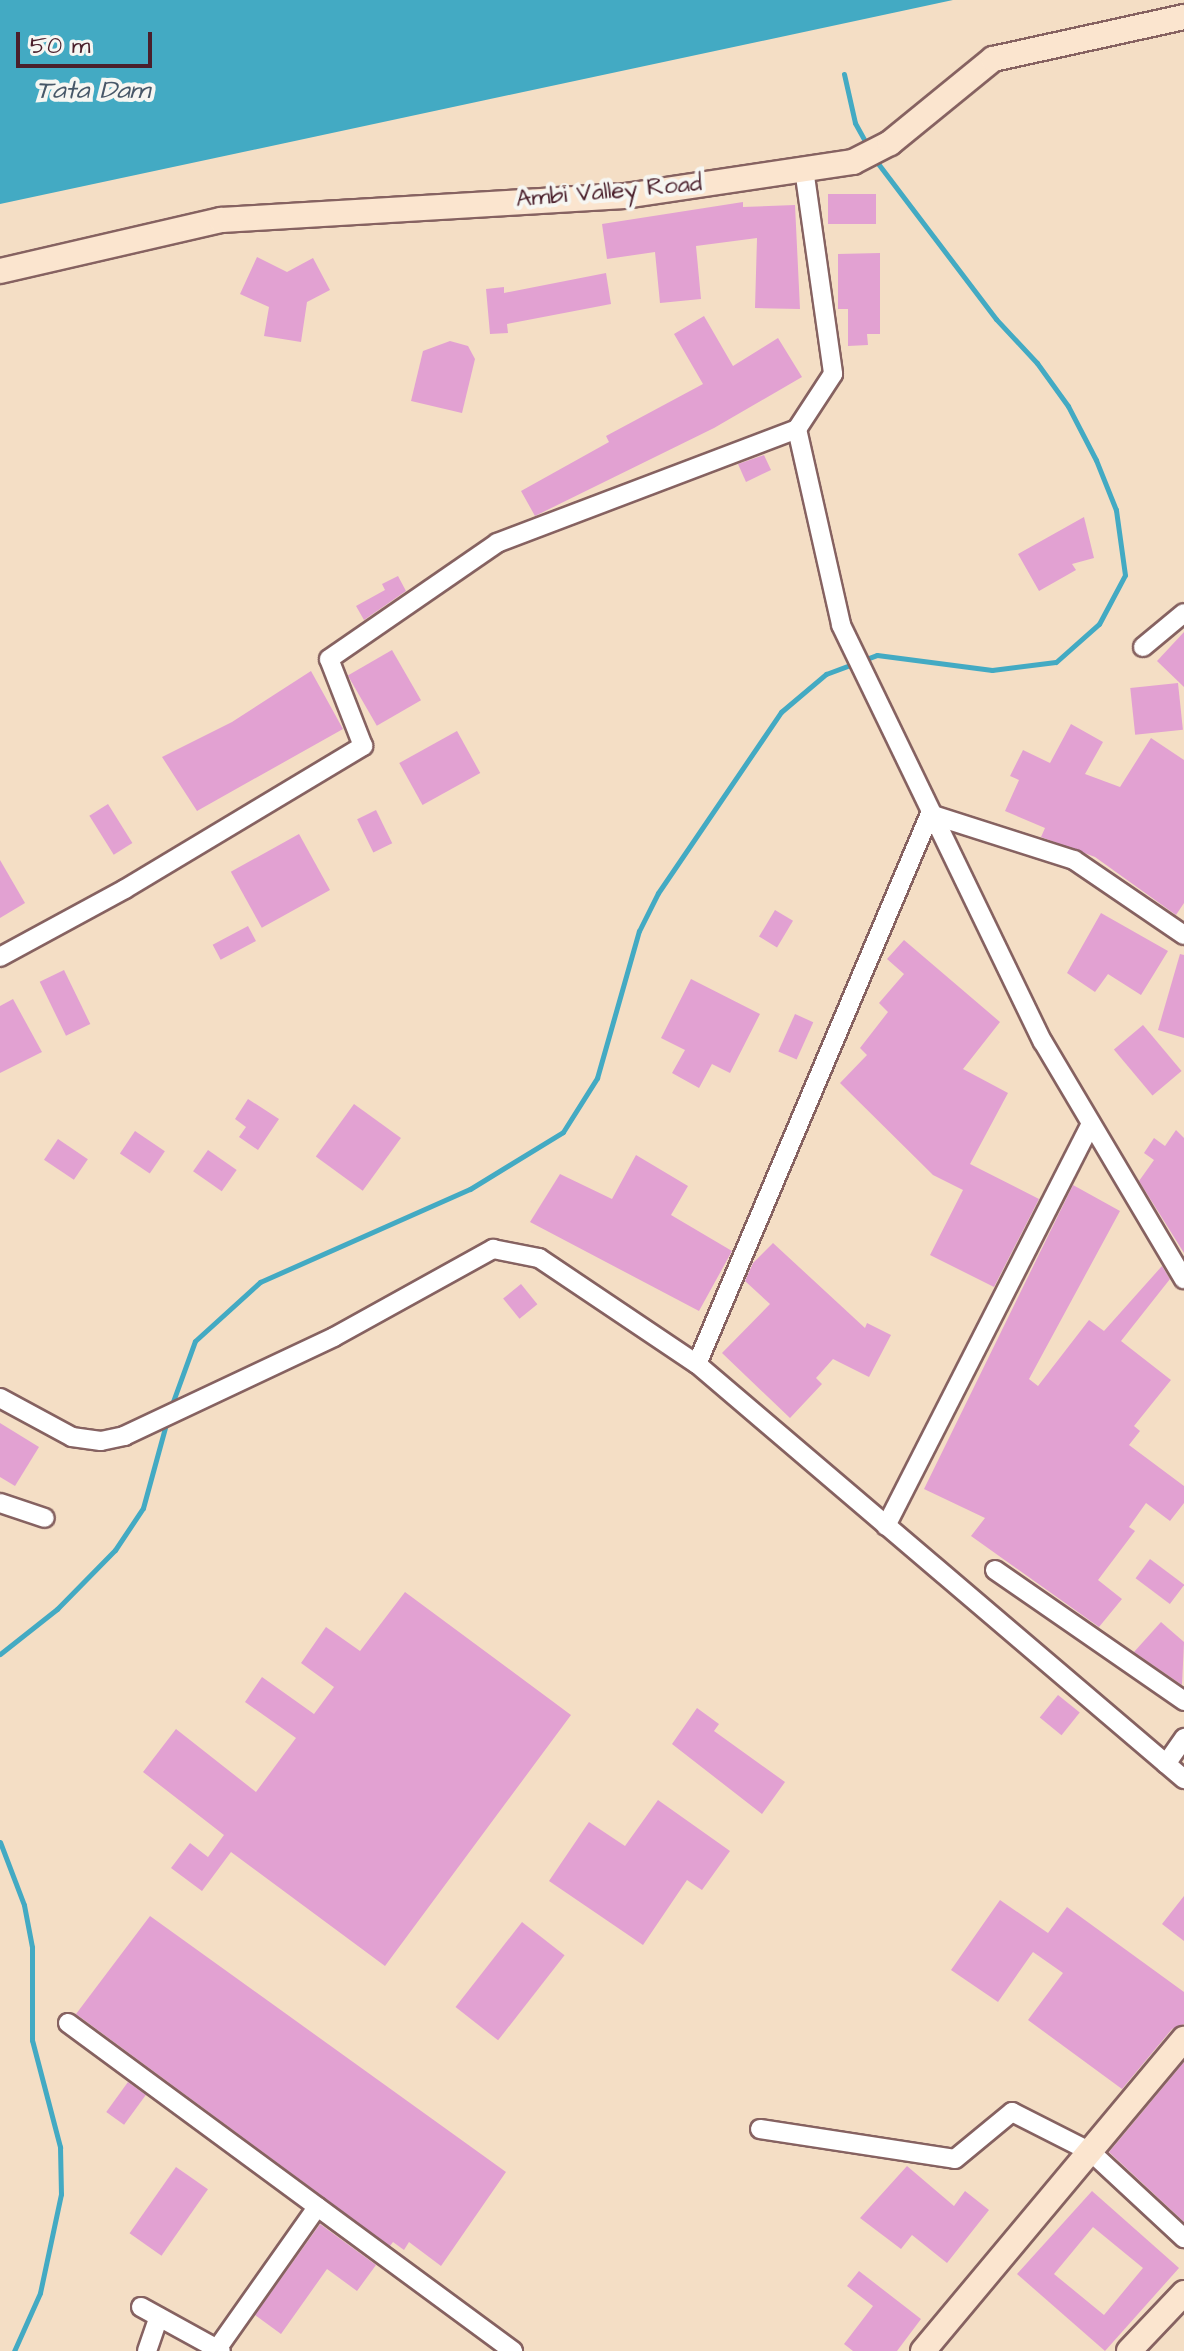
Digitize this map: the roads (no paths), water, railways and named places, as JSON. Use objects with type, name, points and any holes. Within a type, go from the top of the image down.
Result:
[{"type":"main road","name":"Ambi Valley Road","points":[[0,271],[221,220],[625,196],[853,162],[890,143],[993,59],[1184,17]]},
{"type":"main road","points":[[923,2351],[1184,2039]]},
{"type":"main road","points":[[1129,2351],[1184,2293]]},
{"type":"street","points":[[0,957],[125,889],[363,746],[329,659],[497,543],[797,429],[833,374],[804,169]]},
{"type":"street","points":[[797,429],[841,625],[866,681],[1089,1127],[1184,1279]]},
{"type":"street","points":[[1143,647],[1184,613]]},
{"type":"street","points":[[930,814],[1074,860],[1184,935]]},
{"type":"street","points":[[697,1364],[930,814]]},
{"type":"street","points":[[886,1526],[1089,1127]]},
{"type":"street","points":[[0,1398],[72,1437],[101,1441],[124,1436],[334,1337],[493,1249],[539,1258],[697,1364],[1184,1779]]},
{"type":"street","points":[[0,1503],[45,1518]]},
{"type":"street","points":[[995,1570],[1184,1701]]},
{"type":"street","points":[[1166,1764],[1184,1738]]},
{"type":"street","points":[[68,2023],[513,2351]]},
{"type":"street","points":[[760,2129],[955,2159],[1012,2112],[1091,2152],[1184,2238]]},
{"type":"street","points":[[141,2307],[219,2350],[317,2207]]},
{"type":"street","points":[[147,2351],[159,2317]]},
{"type":"water","name":"Tata Dam","points":[[0,0],[953,0],[0,204]]},
{"type":"waterway","points":[[844,74],[855,123],[867,145]]},
{"type":"waterway","points":[[171,1407],[195,1341],[260,1282],[470,1189],[563,1132],[597,1078],[639,931],[658,893],[781,712],[826,674],[877,655],[992,670],[1056,662],[1099,624],[1125,575],[1116,510],[1096,460],[1068,406],[1037,363],[996,319],[873,157]]},
{"type":"waterway","points":[[0,1654],[57,1609],[115,1550],[143,1508],[166,1424]]},
{"type":"waterway","points":[[0,1842],[24,1905],[32,1947],[32,2040],[60,2147],[61,2194],[40,2293],[14,2351]]}]
